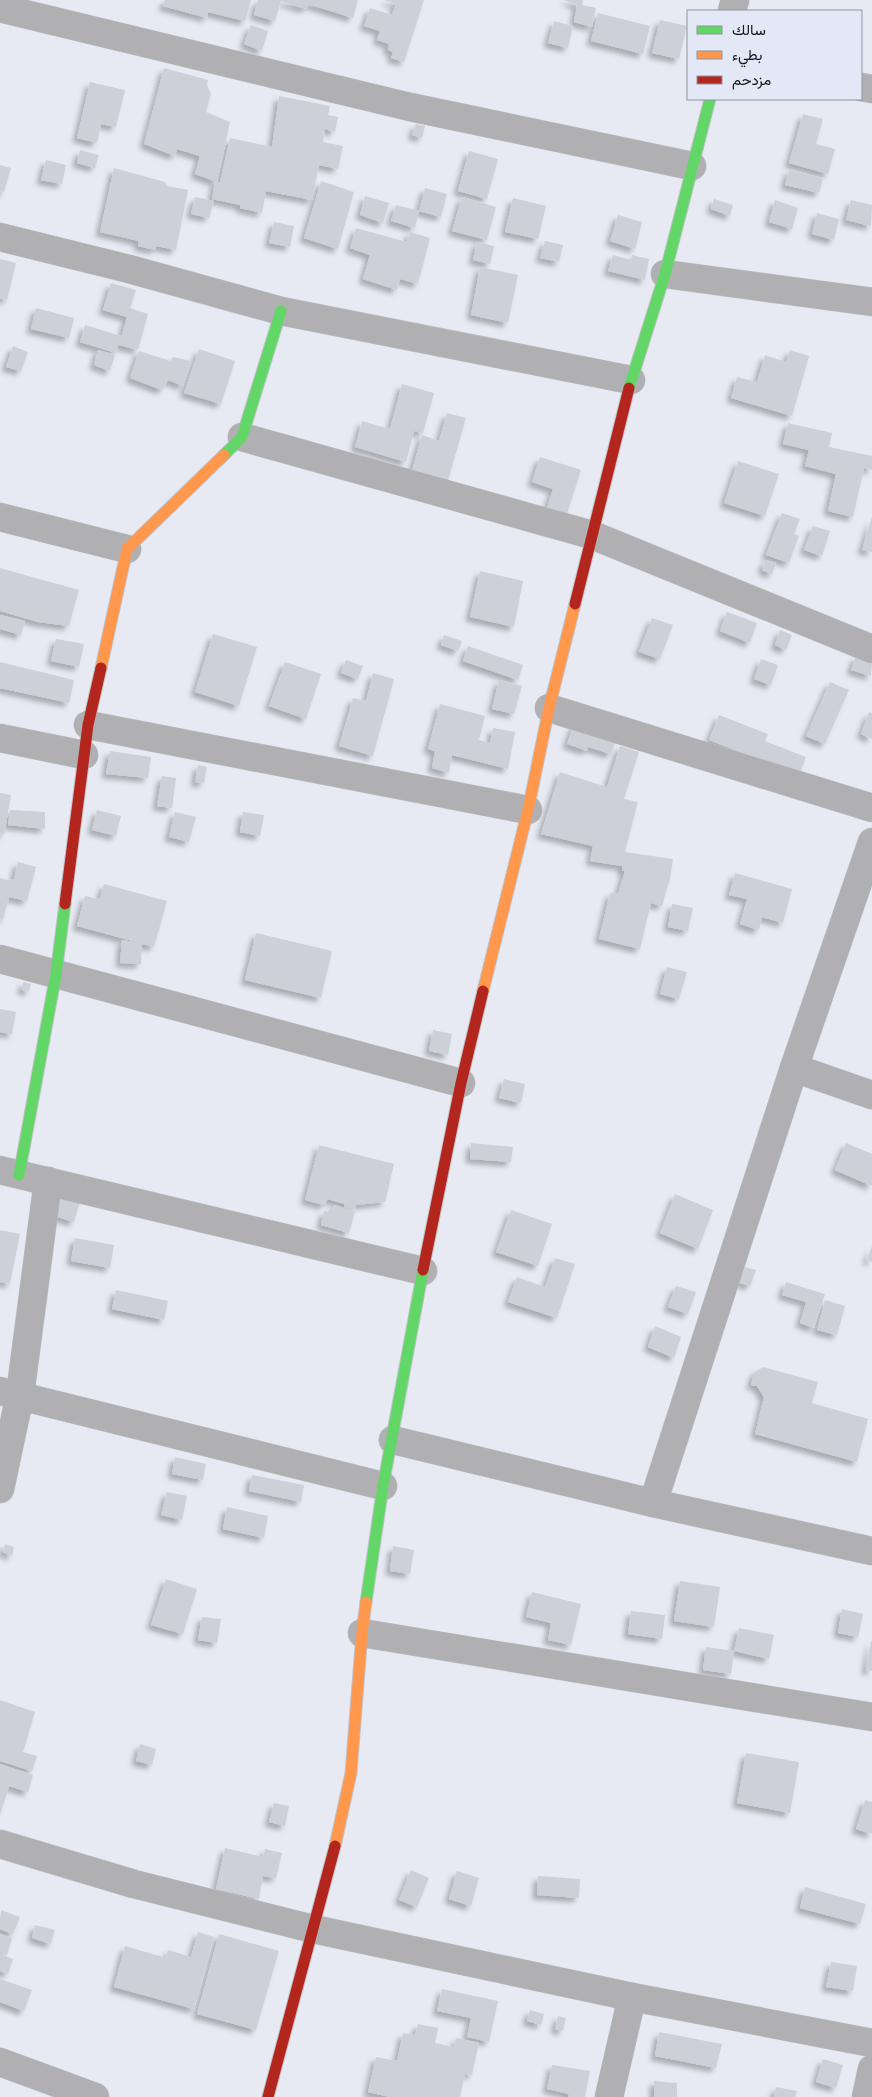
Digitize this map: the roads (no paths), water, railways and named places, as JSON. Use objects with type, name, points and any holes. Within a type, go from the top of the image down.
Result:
[{"type":"street","points":[[0,8],[410,106],[692,166]]},
{"type":"street","points":[[268,2097],[341,1822],[351,1773],[362,1633],[383,1486],[423,1271],[461,1083],[528,810],[549,708],[631,380],[665,274],[710,100]]},
{"type":"street","points":[[0,237],[129,269],[281,311],[631,380]]},
{"type":"street","points":[[665,274],[872,302]]},
{"type":"street","points":[[281,311],[242,437],[127,549],[88,725],[56,974],[10,1172],[423,1271]]},
{"type":"street","points":[[242,437],[592,535],[872,649]]},
{"type":"street","points":[[0,516],[127,549]]},
{"type":"street","points":[[549,708],[872,808]]},
{"type":"street","points":[[88,725],[528,810]]},
{"type":"street","points":[[0,738],[84,755]]},
{"type":"street","points":[[653,1503],[794,1068],[872,842]]},
{"type":"street","points":[[0,959],[461,1083]]},
{"type":"street","points":[[794,1068],[872,1095]]},
{"type":"street","points":[[0,1489],[10,1393],[48,1181]]},
{"type":"street","points":[[10,1393],[383,1486]]},
{"type":"street","points":[[393,1440],[653,1503],[872,1550]]},
{"type":"street","points":[[362,1633],[872,1717]]},
{"type":"street","points":[[0,1844],[134,1884],[313,1929],[632,1997],[872,2043]]},
{"type":"street","points":[[609,2097],[632,1997]]},
{"type":"street","points":[[0,2062],[95,2097]]},
{"type":"street","points":[[866,2097],[872,2069]]}]
